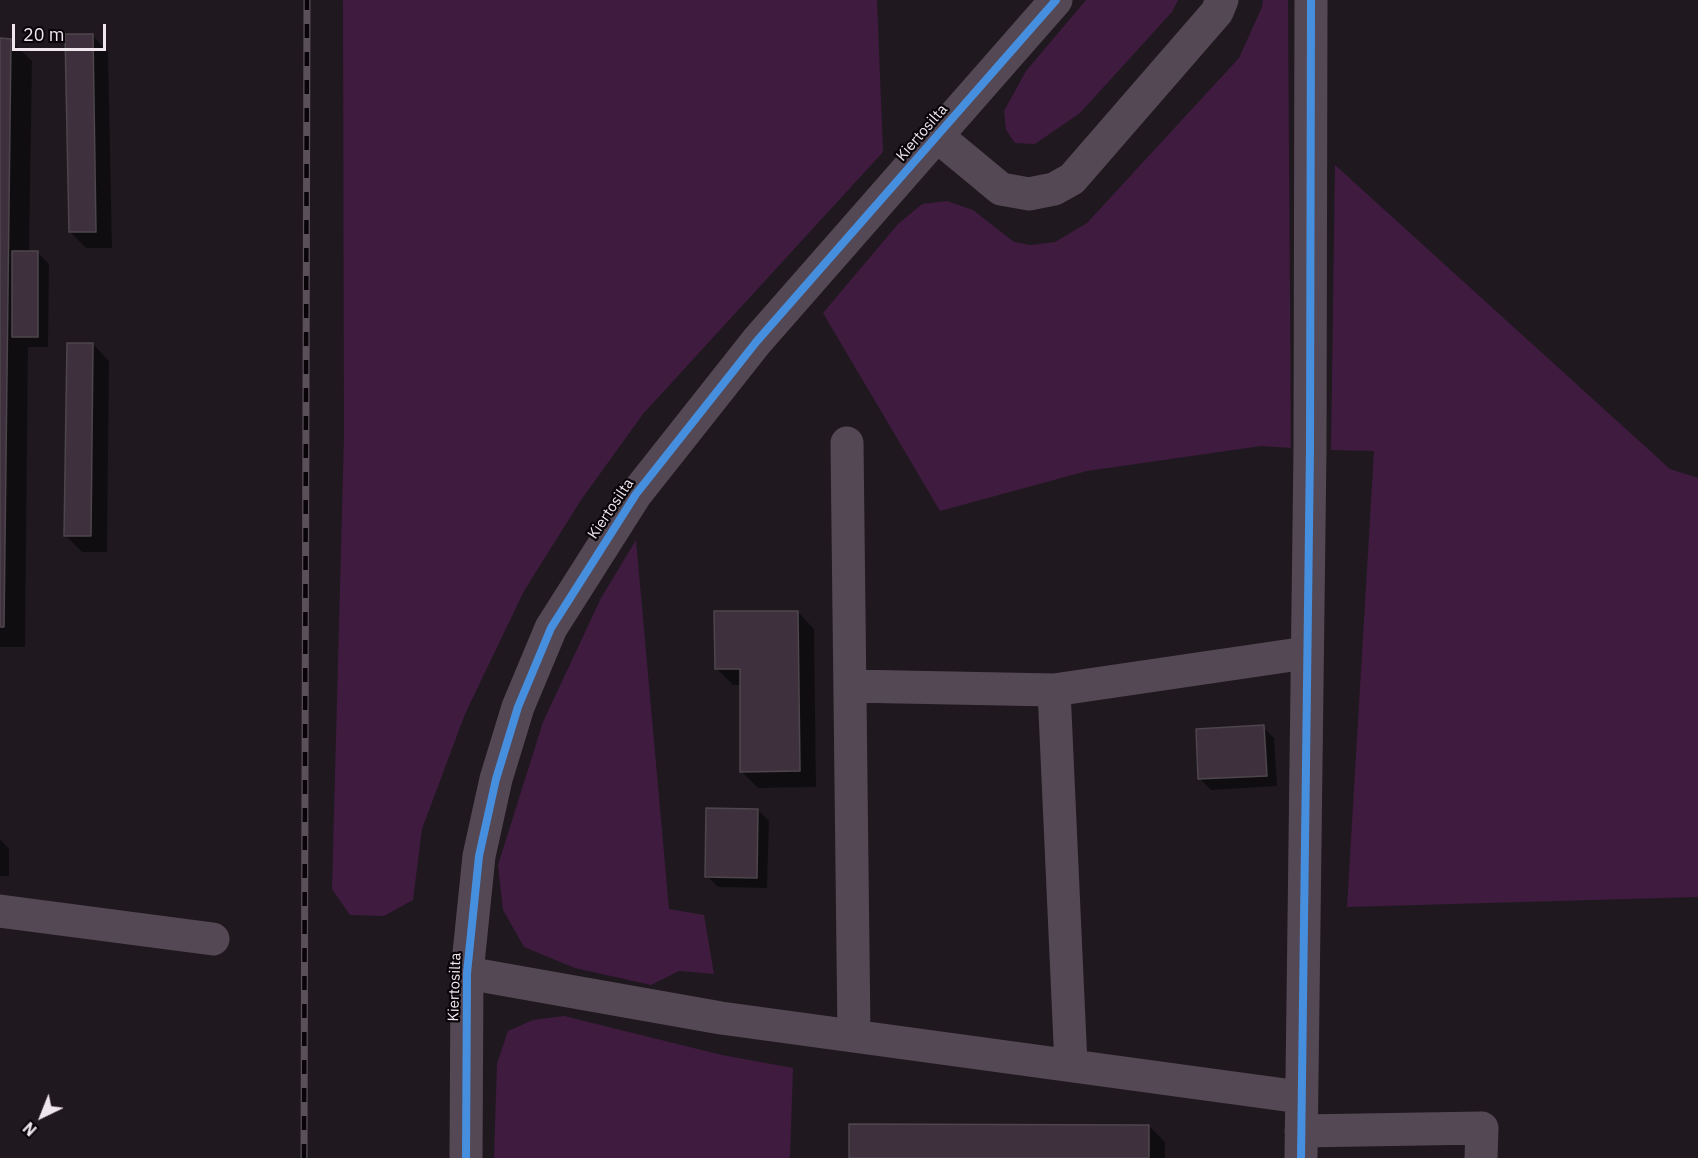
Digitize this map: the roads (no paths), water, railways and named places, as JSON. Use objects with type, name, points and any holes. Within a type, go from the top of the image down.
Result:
[{"type":"street","name":"Kiertosilta","points":[[466,1158],[467,973],[479,856],[496,779],[518,707],[551,628],[643,485],[757,341],[1056,0]]},
{"type":"street","points":[[937,136],[1002,189],[1029,194],[1054,189],[1072,179],[1217,12],[1222,0]]},
{"type":"street","points":[[1311,0],[1301,1145],[1482,1128],[1481,1158]]},
{"type":"street","points":[[847,443],[854,1036]]},
{"type":"street","points":[[850,686],[1054,690],[1306,653]]},
{"type":"street","points":[[1054,690],[1071,1065]]},
{"type":"street","points":[[0,911],[213,939]]},
{"type":"street","points":[[467,973],[721,1018],[1300,1097]]},
{"type":"railway","points":[[304,1158],[307,0]]}]
